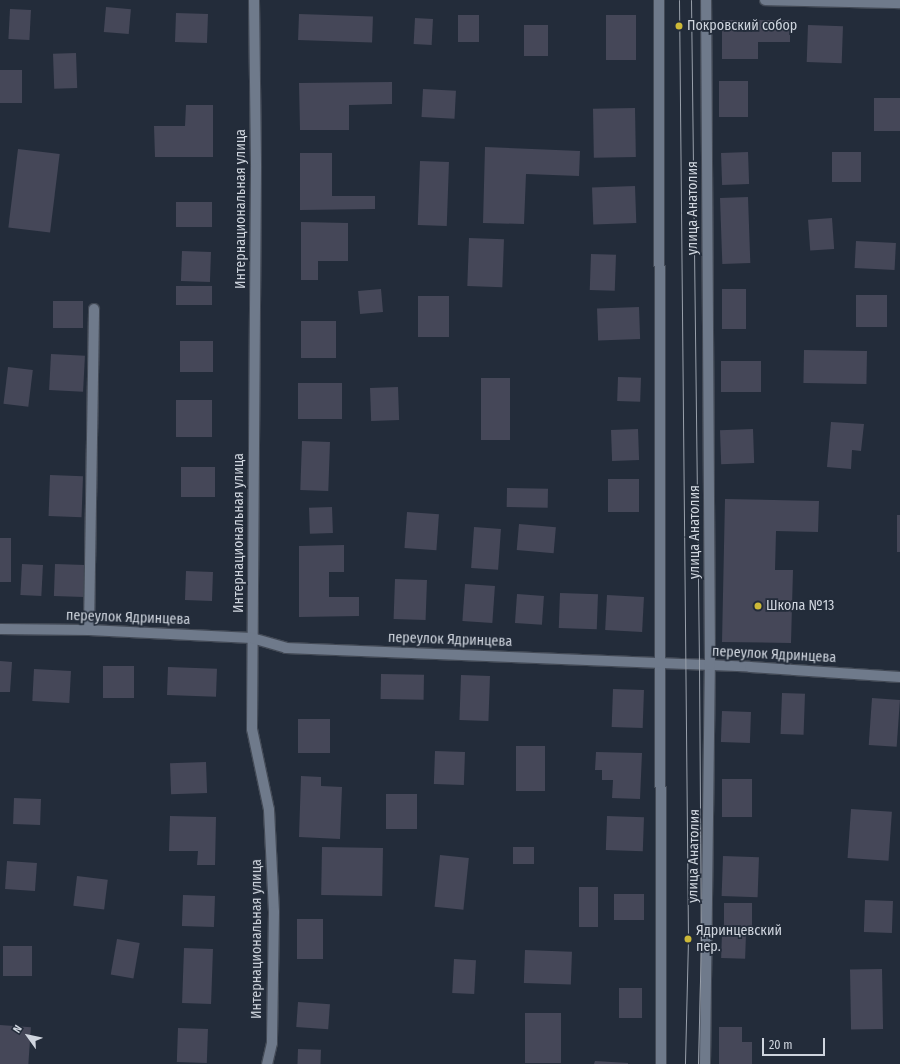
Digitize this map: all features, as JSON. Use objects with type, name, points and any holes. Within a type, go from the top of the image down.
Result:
[{"type":"street","name":"Интернациональная улица","points":[[254,0],[256,168],[252,730],[269,810],[274,912],[272,1043],[267,1064]]},
{"type":"street","points":[[659,0],[662,663],[661,1064]]},
{"type":"street","name":"улица Анатолия","points":[[705,1064],[710,665],[706,0]]},
{"type":"street","points":[[765,0],[900,3]]},
{"type":"street","points":[[89,630],[94,309]]},
{"type":"street","name":"переулок Ядринцева","points":[[0,629],[89,630],[252,638],[286,648],[710,665],[900,677]]},
{"type":"building","points":[[106,7],[131,9],[129,34],[104,32]]},
{"type":"building","points":[[10,9],[31,10],[29,40],[8,39]]},
{"type":"building","points":[[176,13],[208,14],[207,43],[175,42]]},
{"type":"building","points":[[299,14],[373,17],[372,43],[298,40]]},
{"type":"building","points":[[458,15],[479,15],[479,42],[458,42]]},
{"type":"building","points":[[606,15],[636,15],[636,60],[606,60]]},
{"type":"building","points":[[415,18],[433,19],[432,45],[414,44]]},
{"type":"building","points":[[722,20],[790,20],[790,42],[758,42],[758,59],[722,59]]},
{"type":"building","points":[[524,25],[548,25],[548,56],[524,56]]},
{"type":"building","points":[[808,25],[843,26],[842,63],[807,62]]},
{"type":"building","points":[[76,53],[77,88],[54,89],[53,54]]},
{"type":"building","points":[[0,70],[22,70],[22,103],[0,103]]},
{"type":"building","points":[[719,81],[748,81],[748,117],[719,117]]},
{"type":"building","points":[[392,82],[392,104],[349,105],[349,130],[300,130],[299,83]]},
{"type":"building","points":[[423,89],[456,91],[454,119],[422,117]]},
{"type":"building","points":[[874,98],[900,98],[900,131],[874,131]]},
{"type":"building","points":[[186,105],[213,105],[213,157],[155,157],[154,126],[185,126]]},
{"type":"building","points":[[635,108],[636,157],[594,158],[593,109]]},
{"type":"building","points":[[485,147],[580,151],[579,176],[526,174],[524,224],[483,223]]},
{"type":"building","points":[[18,149],[60,154],[50,233],[8,227]]},
{"type":"building","points":[[748,152],[749,184],[722,185],[721,153]]},
{"type":"building","points":[[832,152],[861,152],[861,182],[832,182]]},
{"type":"building","points":[[300,153],[332,153],[332,196],[375,196],[375,209],[300,210]]},
{"type":"building","points":[[420,161],[449,162],[447,226],[418,225]]},
{"type":"building","points":[[635,186],[636,223],[593,224],[592,188]]},
{"type":"building","points":[[748,197],[750,263],[722,264],[720,198]]},
{"type":"building","points":[[176,202],[212,202],[212,227],[176,227]]},
{"type":"building","points":[[832,218],[834,249],[810,251],[808,220]]},
{"type":"building","points":[[301,222],[348,223],[348,261],[318,261],[318,280],[301,280]]},
{"type":"building","points":[[469,238],[504,239],[502,287],[467,286]]},
{"type":"building","points":[[856,241],[896,243],[895,270],[855,268]]},
{"type":"building","points":[[182,251],[211,252],[210,282],[181,281]]},
{"type":"building","points":[[591,254],[616,255],[615,291],[590,290]]},
{"type":"building","points":[[176,286],[212,286],[212,305],[176,305]]},
{"type":"building","points":[[381,289],[383,312],[360,314],[358,291]]},
{"type":"building","points":[[722,289],[746,289],[746,329],[722,329]]},
{"type":"building","points":[[856,295],[887,295],[887,327],[856,327]]},
{"type":"building","points":[[418,296],[449,296],[449,337],[418,337]]},
{"type":"building","points":[[53,301],[83,301],[83,328],[53,328]]},
{"type":"building","points":[[639,307],[640,339],[598,340],[597,308]]},
{"type":"building","points":[[301,321],[336,321],[336,358],[301,358]]},
{"type":"building","points":[[180,341],[213,341],[213,372],[180,372]]},
{"type":"building","points":[[804,350],[867,351],[866,384],[803,383]]},
{"type":"building","points":[[51,354],[85,356],[83,392],[49,390]]},
{"type":"building","points":[[721,361],[761,361],[761,392],[721,392]]},
{"type":"building","points":[[8,367],[33,370],[28,407],[3,404]]},
{"type":"building","points":[[618,377],[641,378],[640,402],[617,401]]},
{"type":"building","points":[[481,378],[510,378],[510,440],[481,440]]},
{"type":"building","points":[[298,383],[342,383],[342,419],[298,419]]},
{"type":"building","points":[[398,387],[399,420],[371,421],[370,388]]},
{"type":"building","points":[[176,400],[212,400],[212,437],[176,437]]},
{"type":"building","points":[[831,422],[864,424],[861,451],[852,450],[851,469],[827,467]]},
{"type":"building","points":[[638,429],[639,460],[612,461],[611,430]]},
{"type":"building","points":[[753,429],[754,463],[721,464],[720,430]]},
{"type":"building","points":[[302,441],[330,442],[328,491],[300,490]]},
{"type":"building","points":[[181,467],[215,467],[215,497],[181,497]]},
{"type":"building","points":[[50,475],[83,476],[82,517],[49,516]]},
{"type":"building","points":[[608,479],[639,479],[639,512],[608,512]]},
{"type":"building","points":[[507,488],[548,489],[548,508],[507,507]]},
{"type":"building","name":"Школа №13","points":[[725,499],[819,501],[818,532],[776,531],[775,570],[793,570],[791,643],[722,642]]},
{"type":"building","points":[[332,507],[333,533],[310,534],[309,508]]},
{"type":"building","points":[[407,512],[439,514],[436,550],[404,548]]},
{"type":"building","points":[[897,515],[900,515],[900,552],[897,552]]},
{"type":"building","points":[[519,524],[556,527],[554,553],[517,550]]},
{"type":"building","points":[[474,527],[501,529],[498,570],[471,568]]},
{"type":"building","points":[[0,538],[11,538],[11,582],[0,582]]},
{"type":"building","points":[[344,545],[344,572],[329,572],[329,597],[359,597],[359,616],[299,617],[299,546]]},
{"type":"building","points":[[22,564],[43,565],[41,596],[20,595]]},
{"type":"building","points":[[55,564],[85,565],[84,597],[54,596]]},
{"type":"building","points":[[186,571],[213,572],[212,601],[185,600]]},
{"type":"building","points":[[395,579],[427,580],[426,620],[394,619]]},
{"type":"building","points":[[465,584],[495,586],[492,623],[462,621]]},
{"type":"building","points":[[560,593],[598,594],[597,629],[559,628]]},
{"type":"building","points":[[517,594],[544,596],[542,625],[515,623]]},
{"type":"building","points":[[607,595],[644,597],[642,632],[605,630]]},
{"type":"building","points":[[0,661],[12,662],[10,692],[0,692]]},
{"type":"building","points":[[103,666],[134,666],[134,698],[103,698]]},
{"type":"building","points":[[168,667],[217,669],[216,697],[167,695]]},
{"type":"building","points":[[34,669],[71,671],[69,703],[32,701]]},
{"type":"building","points":[[381,674],[424,675],[424,700],[381,699]]},
{"type":"building","points":[[461,675],[490,676],[488,721],[459,720]]},
{"type":"building","points":[[613,689],[644,690],[643,728],[612,727]]},
{"type":"building","points":[[782,693],[805,694],[804,735],[781,734]]},
{"type":"building","points":[[872,698],[900,700],[897,747],[869,745]]},
{"type":"building","points":[[722,711],[751,712],[750,743],[721,742]]},
{"type":"building","points":[[298,719],[330,719],[330,753],[298,753]]},
{"type":"building","points":[[516,746],[545,746],[545,791],[516,791]]},
{"type":"building","points":[[435,751],[465,752],[464,785],[434,784]]},
{"type":"building","points":[[596,752],[642,753],[640,799],[612,798],[613,780],[602,780],[602,770],[595,770]]},
{"type":"building","points":[[206,762],[207,793],[171,794],[170,763]]},
{"type":"building","points":[[301,776],[321,777],[321,786],[342,787],[340,839],[299,837]]},
{"type":"building","points":[[722,779],[752,779],[752,817],[722,817]]},
{"type":"building","points":[[386,794],[417,794],[417,829],[386,829]]},
{"type":"building","points":[[14,798],[41,799],[40,825],[13,824]]},
{"type":"building","points":[[851,809],[892,812],[888,861],[848,858]]},
{"type":"building","points":[[170,816],[216,817],[215,865],[197,865],[198,851],[169,851]]},
{"type":"building","points":[[607,816],[644,817],[643,851],[606,850]]},
{"type":"building","points":[[322,847],[383,848],[382,896],[321,895]]},
{"type":"building","points":[[513,847],[534,847],[534,864],[513,864]]},
{"type":"building","points":[[440,855],[469,858],[463,910],[435,907]]},
{"type":"building","points":[[723,856],[759,857],[758,897],[722,896]]},
{"type":"building","points":[[7,861],[37,863],[35,891],[5,889]]},
{"type":"building","points":[[77,876],[108,880],[104,910],[73,906]]},
{"type":"building","points":[[579,887],[598,887],[598,927],[579,927]]},
{"type":"building","points":[[614,894],[644,894],[644,920],[614,920]]},
{"type":"building","points":[[183,895],[215,896],[214,927],[182,926]]},
{"type":"building","points":[[865,900],[893,901],[892,933],[864,932]]},
{"type":"building","points":[[724,903],[752,903],[752,930],[724,930]]},
{"type":"building","points":[[297,919],[323,919],[323,959],[297,959]]},
{"type":"building","points":[[722,933],[746,934],[745,959],[721,958]]},
{"type":"building","points":[[117,939],[140,943],[133,978],[111,974]]},
{"type":"building","points":[[3,946],[32,946],[32,976],[3,976]]},
{"type":"building","points":[[184,948],[213,949],[211,1004],[182,1003]]},
{"type":"building","points":[[525,950],[572,952],[571,985],[524,983]]},
{"type":"building","points":[[454,959],[476,960],[474,994],[452,993]]},
{"type":"building","points":[[882,969],[883,1029],[851,1030],[850,970]]},
{"type":"building","points":[[619,988],[642,988],[642,1018],[619,1018]]},
{"type":"building","points":[[298,1002],[330,1004],[328,1029],[296,1027]]},
{"type":"building","points":[[525,1013],[561,1013],[561,1063],[525,1063]]},
{"type":"building","points":[[0,1025],[31,1027],[28,1064],[0,1064]]},
{"type":"building","points":[[719,1027],[742,1027],[742,1042],[752,1042],[752,1064],[719,1064]]},
{"type":"building","points":[[178,1028],[208,1029],[207,1063],[177,1062]]},
{"type":"building","points":[[298,1049],[321,1050],[320,1064],[297,1064]]},
{"type":"building","points":[[595,1061],[628,1063],[628,1064],[594,1064]]},
{"type":"tram line","points":[[679,0],[688,939],[685,1064]]},
{"type":"tram line","points":[[691,0],[701,940],[698,1064]]},
{"type":"place","name":"Покровский собор","points":[[679,26]]},
{"type":"place","name":"Школа №13","points":[[758,606]]},
{"type":"place","name":"Ядринцевский пер.","points":[[688,939]]}]
